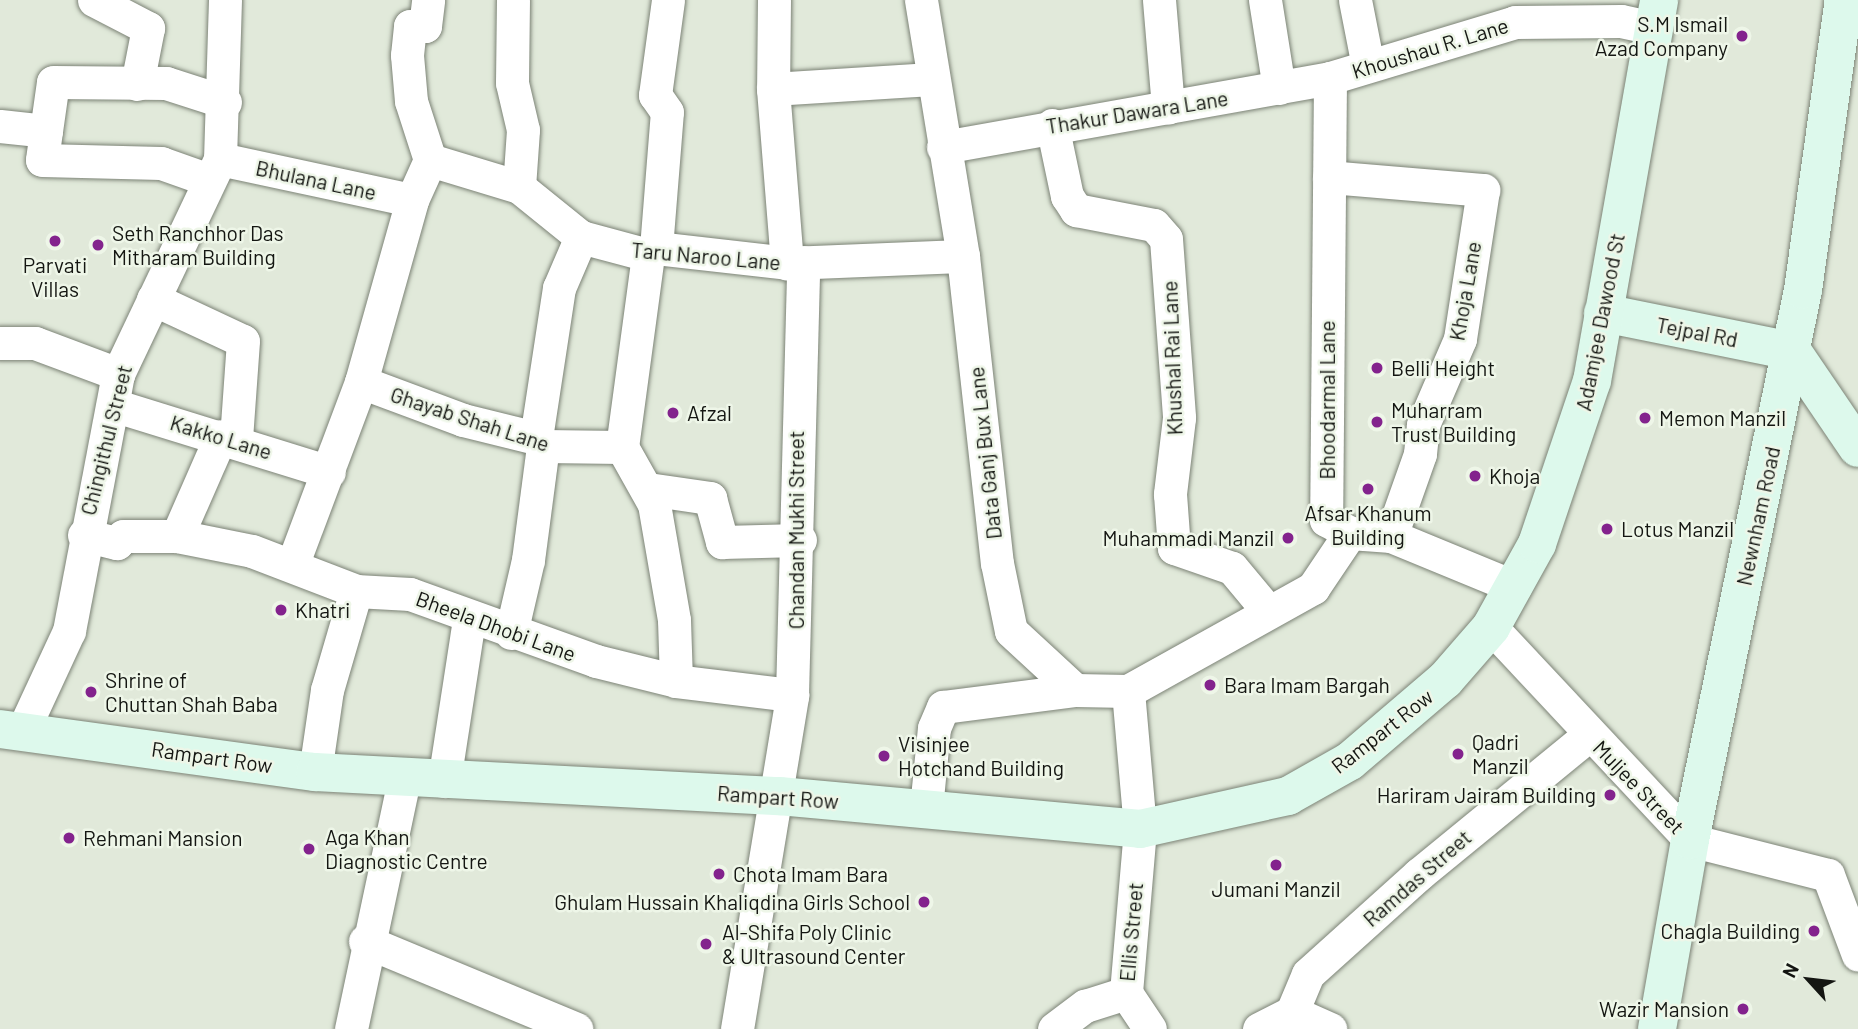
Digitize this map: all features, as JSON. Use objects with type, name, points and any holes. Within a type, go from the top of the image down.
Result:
[{"type":"street","points":[[94,0],[148,28],[137,84]]},
{"type":"street","points":[[215,170],[225,102],[225,0]]},
{"type":"street","points":[[293,563],[361,382],[412,200],[430,160],[411,101],[407,55],[410,26],[425,26],[428,0]]},
{"type":"street","points":[[513,0],[513,83],[523,130],[519,187]]},
{"type":"street","points":[[668,0],[655,95],[667,112],[652,251],[622,447],[648,489],[674,620],[676,681]]},
{"type":"street","name":"Chandan Mukhi Street","points":[[737,1029],[779,796],[792,695],[800,540],[794,451],[795,263],[773,89],[774,0]]},
{"type":"street","name":"Data Ganj Bux Lane","points":[[920,0],[930,79],[963,256],[997,563],[1011,631],[1075,690]]},
{"type":"street","points":[[1159,0],[1168,107]]},
{"type":"street","points":[[1265,0],[1279,88]]},
{"type":"street","points":[[1355,0],[1368,66]]},
{"type":"street","name":"Newnham Road","points":[[1657,1029],[1690,840],[1792,351],[1844,0]]},
{"type":"street","name":"Khoushau R. Lane","points":[[1330,78],[1515,22],[1621,21],[1657,14]]},
{"type":"street","name":"Adamjee Dawood St","points":[[1491,627],[1515,587],[1579,430],[1657,14]]},
{"type":"street","name":"Thakur Dawara Lane","points":[[943,147],[1052,125],[1330,78]]},
{"type":"street","name":"Bhoodarmal Lane","points":[[1330,78],[1326,520],[1350,533]]},
{"type":"street","points":[[773,89],[930,79]]},
{"type":"street","points":[[0,126],[46,131],[52,82],[166,83],[225,102]]},
{"type":"street","name":"Khushal Rai Lane","points":[[1052,125],[1067,196],[1076,210],[1154,225],[1166,239],[1179,418],[1170,494],[1174,548],[1232,568],[1268,611]]},
{"type":"street","name":"Bhulana Lane","points":[[46,131],[42,160],[161,163],[412,200]]},
{"type":"street","name":"Taru Naroo Lane","points":[[430,160],[519,187],[582,237],[652,251],[795,263],[963,256]]},
{"type":"street","name":"Chingithul Street","points":[[11,729],[69,632],[84,536],[116,390],[153,299],[215,170]]},
{"type":"street","name":"Khoja Lane","points":[[1329,177],[1482,190],[1460,339],[1423,425],[1420,454],[1391,536]]},
{"type":"street","points":[[511,633],[528,560],[559,288],[582,237]]},
{"type":"street","points":[[153,299],[243,341],[228,438],[177,536]]},
{"type":"street","name":"Tejpal Rd","points":[[1603,313],[1792,351]]},
{"type":"street","name":"Kakko Lane","points":[[0,343],[35,343],[116,390],[228,438],[329,472]]},
{"type":"street","points":[[1792,351],[1858,448]]},
{"type":"street","name":"Ghayab Shah Lane","points":[[361,382],[463,420],[540,442],[622,447]]},
{"type":"street","points":[[648,489],[710,498],[722,542],[800,540]]},
{"type":"street","points":[[926,808],[934,728],[943,707],[1075,690],[1128,691],[1313,588],[1350,533],[1391,536],[1515,587]]},
{"type":"street","name":"Bheela Dhobi Lane","points":[[84,536],[117,543],[122,536],[177,536],[293,563],[356,591],[410,594],[469,620],[676,681],[792,695]]},
{"type":"street","points":[[316,772],[327,690],[356,591]]},
{"type":"street","points":[[444,781],[469,620]]},
{"type":"street","name":"Muljee Street","points":[[1491,627],[1589,735],[1690,840],[1828,875],[1858,955]]},
{"type":"street","name":"Rampart Row","points":[[11,729],[316,772],[404,779],[779,796],[1140,829],[1288,796],[1350,761],[1446,680],[1491,627]]},
{"type":"street","points":[[1128,691],[1140,829]]},
{"type":"street","name":"Ramdas Street","points":[[1292,1012],[1308,974],[1589,735]]},
{"type":"street","points":[[351,1029],[365,941],[404,779]]},
{"type":"street","name":"Ellis Street","points":[[1140,829],[1126,993],[1150,1029]]},
{"type":"street","points":[[365,941],[544,1023],[576,1029]]},
{"type":"street","points":[[1054,1029],[1085,1006],[1126,993]]},
{"type":"street","points":[[1259,1029],[1292,1012],[1330,1029]]},
{"type":"place","name":"S.M Ismail Azad Company","points":[[1742,36]]},
{"type":"place","name":"Parvati Villas","points":[[55,241]]},
{"type":"place","name":"Seth Ranchhor Das Mitharam Building","points":[[98,245]]},
{"type":"place","name":"Belli Height","points":[[1377,368]]},
{"type":"place","name":"Afzal","points":[[673,413]]},
{"type":"place","name":"Memon Manzil","points":[[1645,418]]},
{"type":"place","name":"Muharram Trust Building","points":[[1377,422]]},
{"type":"place","name":"Khoja","points":[[1475,476]]},
{"type":"place","name":"Afsar Khanum Building","points":[[1368,489]]},
{"type":"place","name":"Lotus Manzil","points":[[1607,529]]},
{"type":"place","name":"Muhammadi Manzil","points":[[1288,538]]},
{"type":"place","name":"Khatri","points":[[281,610]]},
{"type":"place","name":"Bara Imam Bargah","points":[[1210,685]]},
{"type":"place","name":"Shrine of Chuttan Shah Baba","points":[[91,692]]},
{"type":"place","name":"Qadri Manzil","points":[[1458,754]]},
{"type":"place","name":"Visinjee Hotchand Building","points":[[884,756]]},
{"type":"place","name":"Hariram Jairam Building","points":[[1610,795]]},
{"type":"place","name":"Rehmani Mansion","points":[[69,838]]},
{"type":"place","name":"Aga Khan Diagnostic Centre","points":[[309,849]]},
{"type":"place","name":"Jumani Manzil","points":[[1276,865]]},
{"type":"place","name":"Chota Imam Bara","points":[[719,874]]},
{"type":"place","name":"Ghulam Hussain Khaliqdina Girls School","points":[[924,902]]},
{"type":"place","name":"Chagla Building","points":[[1814,931]]},
{"type":"place","name":"Al-Shifa Poly Clinic & Ultrasound Center","points":[[706,944]]},
{"type":"place","name":"Wazir Mansion","points":[[1743,1009]]}]
